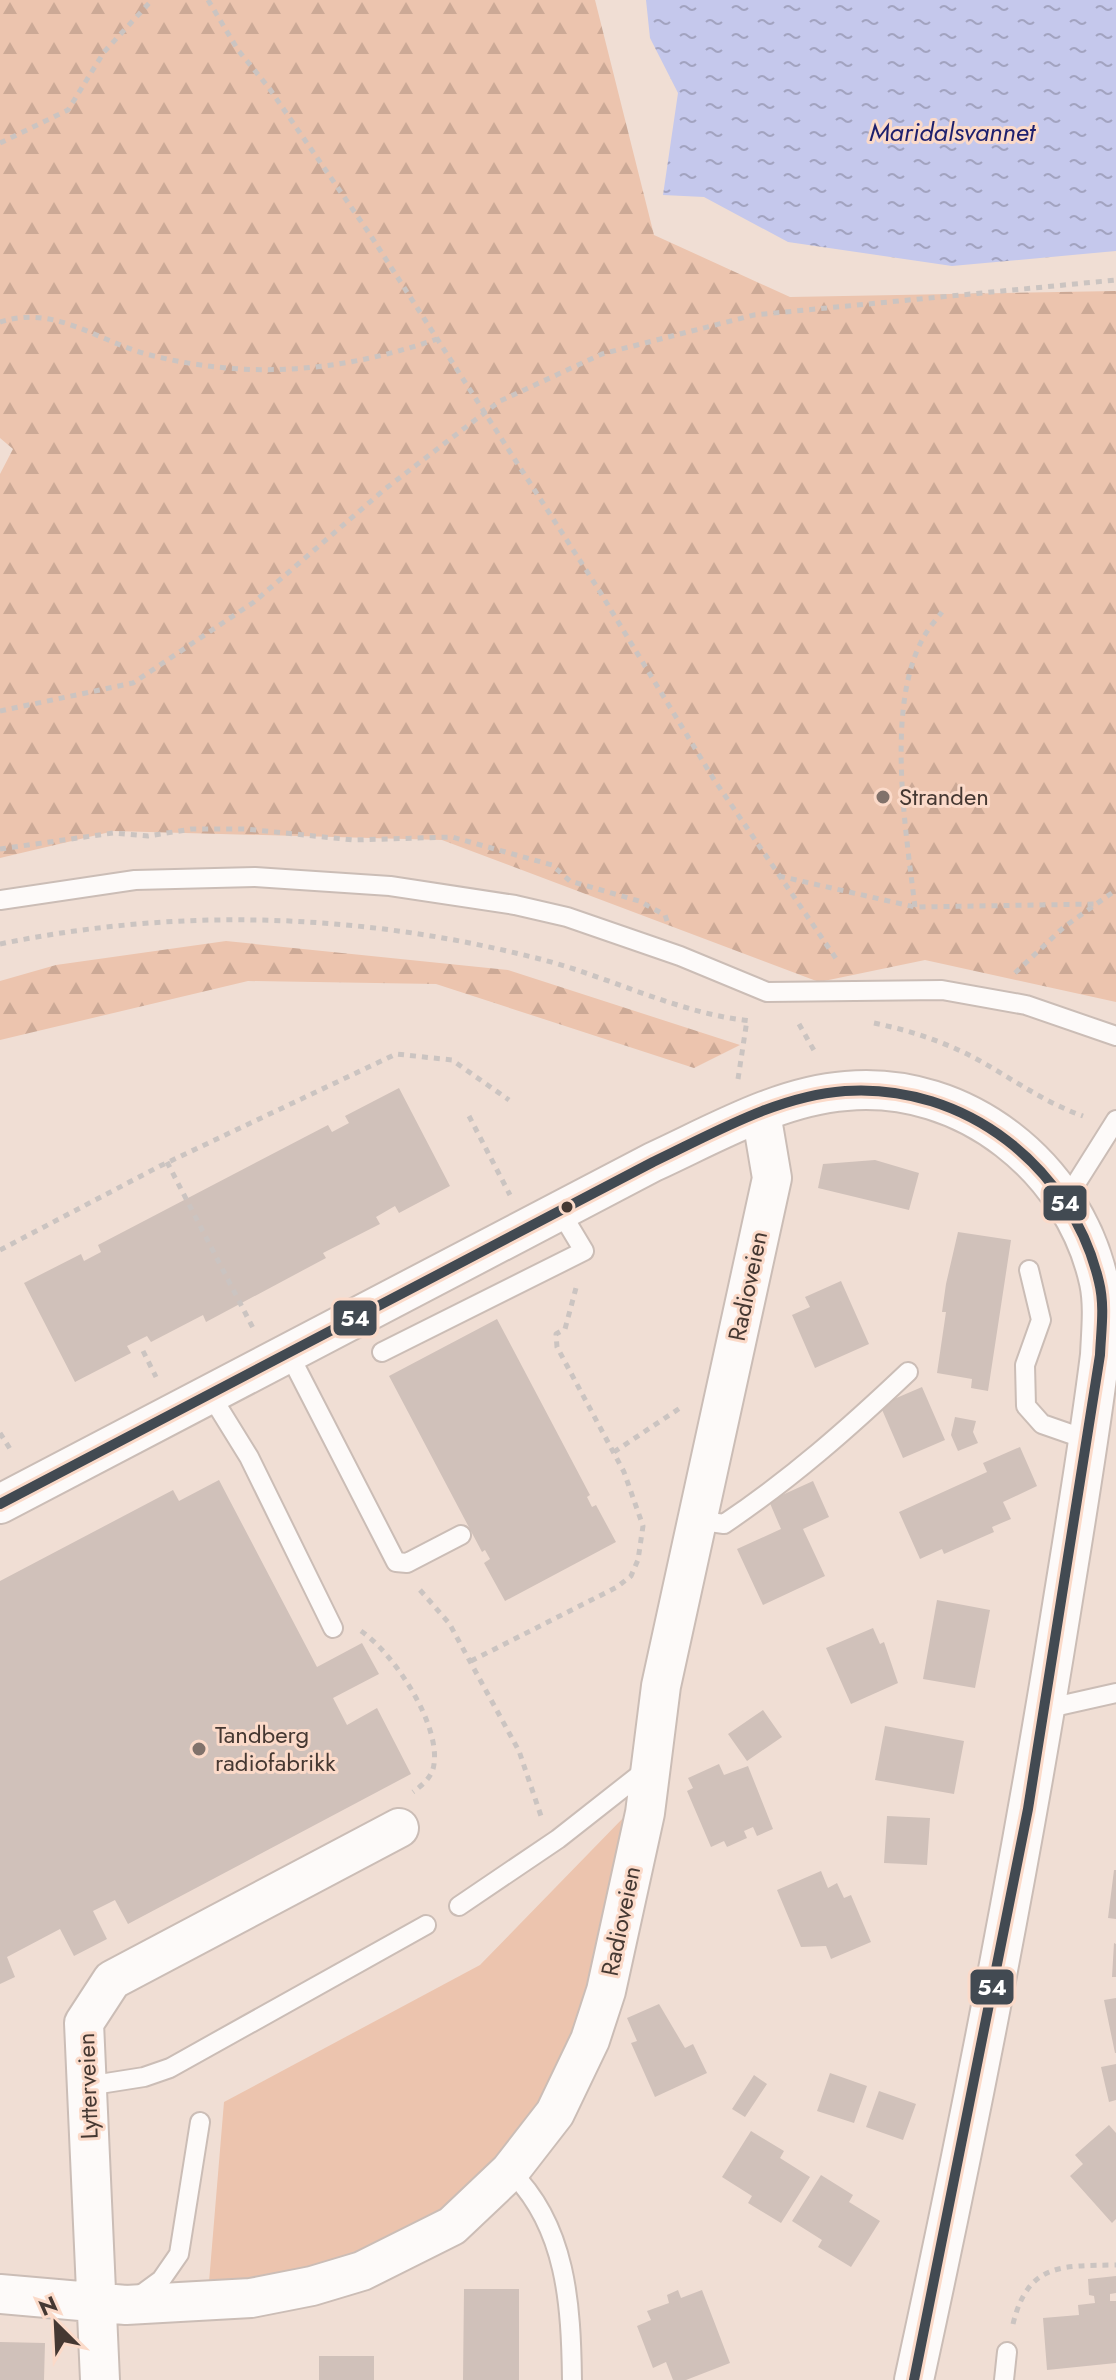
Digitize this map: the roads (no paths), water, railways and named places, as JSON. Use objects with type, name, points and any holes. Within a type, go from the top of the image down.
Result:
[{"type":"street","points":[[0,1504],[210,1394],[273,1345],[560,1211],[653,1162],[750,1099],[847,1090],[912,1096],[945,1105],[980,1121],[1015,1143],[1044,1171],[1065,1201],[1091,1256],[1109,1311],[1045,1709],[957,2184],[914,2380]]},
{"type":"street","name":"Radioveien","points":[[0,2294],[113,2303],[251,2298],[312,2286],[362,2271],[452,2226],[510,2171],[555,2113],[590,2040],[609,1978],[653,1765],[661,1686],[772,1178],[750,1099]]},
{"type":"street","name":"Lytterveien","points":[[100,2380],[113,2303],[87,2086],[84,2023],[112,1980],[399,1828]]},
{"type":"lane","points":[[0,900],[135,880],[255,877],[390,886],[515,905],[567,917],[680,956],[767,992],[942,990],[985,996],[1054,1013],[1116,1036]]},
{"type":"lane","points":[[1065,1201],[1114,1124]]},
{"type":"lane","points":[[382,1352],[584,1251],[560,1211]]},
{"type":"lane","points":[[1029,1270],[1041,1320],[1025,1365],[1026,1406],[1042,1424],[1088,1440]]},
{"type":"lane","points":[[273,1345],[396,1562],[407,1563],[461,1535]]},
{"type":"lane","points":[[696,1520],[724,1524],[760,1500],[800,1472],[908,1372]]},
{"type":"lane","points":[[210,1394],[249,1457],[333,1628]]},
{"type":"lane","points":[[1045,1709],[1116,1693]]},
{"type":"lane","points":[[459,1906],[558,1839],[653,1765]]},
{"type":"lane","points":[[87,2086],[144,2077],[170,2068],[426,1925]]},
{"type":"lane","points":[[113,2303],[161,2280],[179,2254],[200,2122]]},
{"type":"lane","points":[[510,2171],[526,2187],[560,2257],[571,2309],[572,2380]]},
{"type":"lane","points":[[1004,2380],[1007,2352]]},
{"type":"water","name":"Maridalsvannet","points":[[646,0],[1116,0],[1116,251],[952,266],[788,242],[704,197],[663,195],[678,93],[650,38]]},
{"type":"place","name":"Stranden","points":[[883,797]]},
{"type":"place","name":"Tandberg radiofabrikk","points":[[199,1749]]}]
